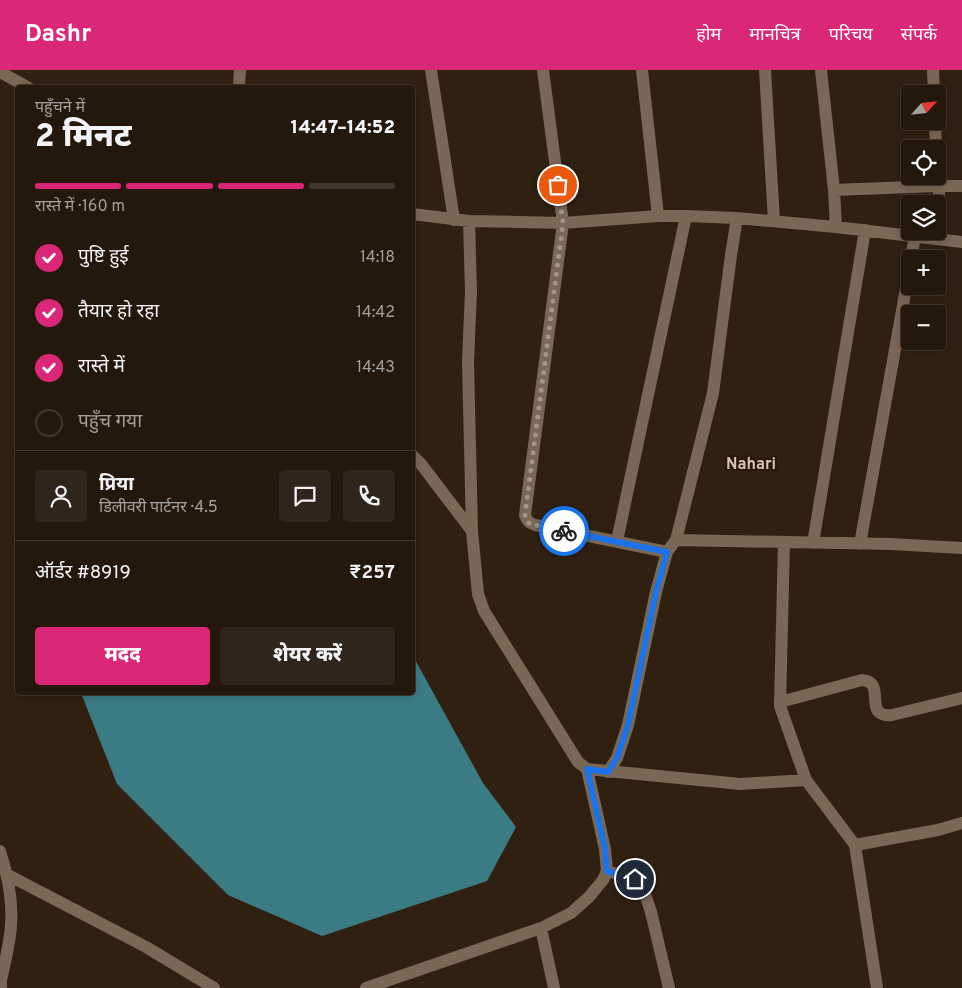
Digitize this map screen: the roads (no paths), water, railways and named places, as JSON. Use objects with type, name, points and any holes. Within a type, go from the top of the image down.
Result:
[{"type":"street","points":[[239,85],[240,70]]},
{"type":"street","points":[[431,70],[454,220]]},
{"type":"street","points":[[543,70],[563,223],[525,515],[526,520],[534,525],[667,552]]},
{"type":"street","points":[[642,70],[658,216]]},
{"type":"street","points":[[765,70],[774,221]]},
{"type":"street","points":[[821,70],[834,190],[836,227]]},
{"type":"street","points":[[932,70],[933,85]]},
{"type":"street","points":[[0,72],[24,85]]},
{"type":"street","points":[[938,186],[939,195]]},
{"type":"street","points":[[834,190],[962,186]]},
{"type":"street","points":[[415,214],[468,221],[563,223],[658,216],[737,218],[901,234]]},
{"type":"street","points":[[617,541],[686,216]]},
{"type":"street","points":[[608,772],[617,758],[628,725],[656,592],[667,552],[676,540],[713,393],[737,218]]},
{"type":"street","points":[[468,221],[471,291],[468,362],[472,531],[478,594],[484,611],[578,762],[587,769],[740,784],[806,780]]},
{"type":"street","points":[[813,543],[865,230]]},
{"type":"street","points":[[946,240],[962,242]]},
{"type":"street","points":[[860,544],[905,295]]},
{"type":"street","points":[[415,458],[472,531]]},
{"type":"street","points":[[676,540],[962,548]]},
{"type":"street","points":[[784,542],[780,706],[806,780],[856,846],[877,988]]},
{"type":"street","points":[[780,702],[862,680],[868,680],[872,683],[876,709],[881,715],[892,715],[962,698]]},
{"type":"street","points":[[366,988],[542,928],[570,913],[589,897],[604,880],[607,871],[605,849],[587,769]]},
{"type":"street","points":[[856,846],[938,830],[962,823]]},
{"type":"street","points":[[0,851],[8,875],[12,906],[12,926],[4,949],[1,988]]},
{"type":"street","points":[[607,871],[635,879],[644,888],[669,988]]},
{"type":"street","points":[[8,875],[146,947],[214,988]]},
{"type":"street","points":[[542,928],[554,988]]},
{"type":"water","points":[[415,660],[483,783],[516,827],[487,881],[322,936],[228,895],[117,784],[82,695],[415,695]]},
{"type":"district","name":"Nahari","points":[[751,465]]}]
